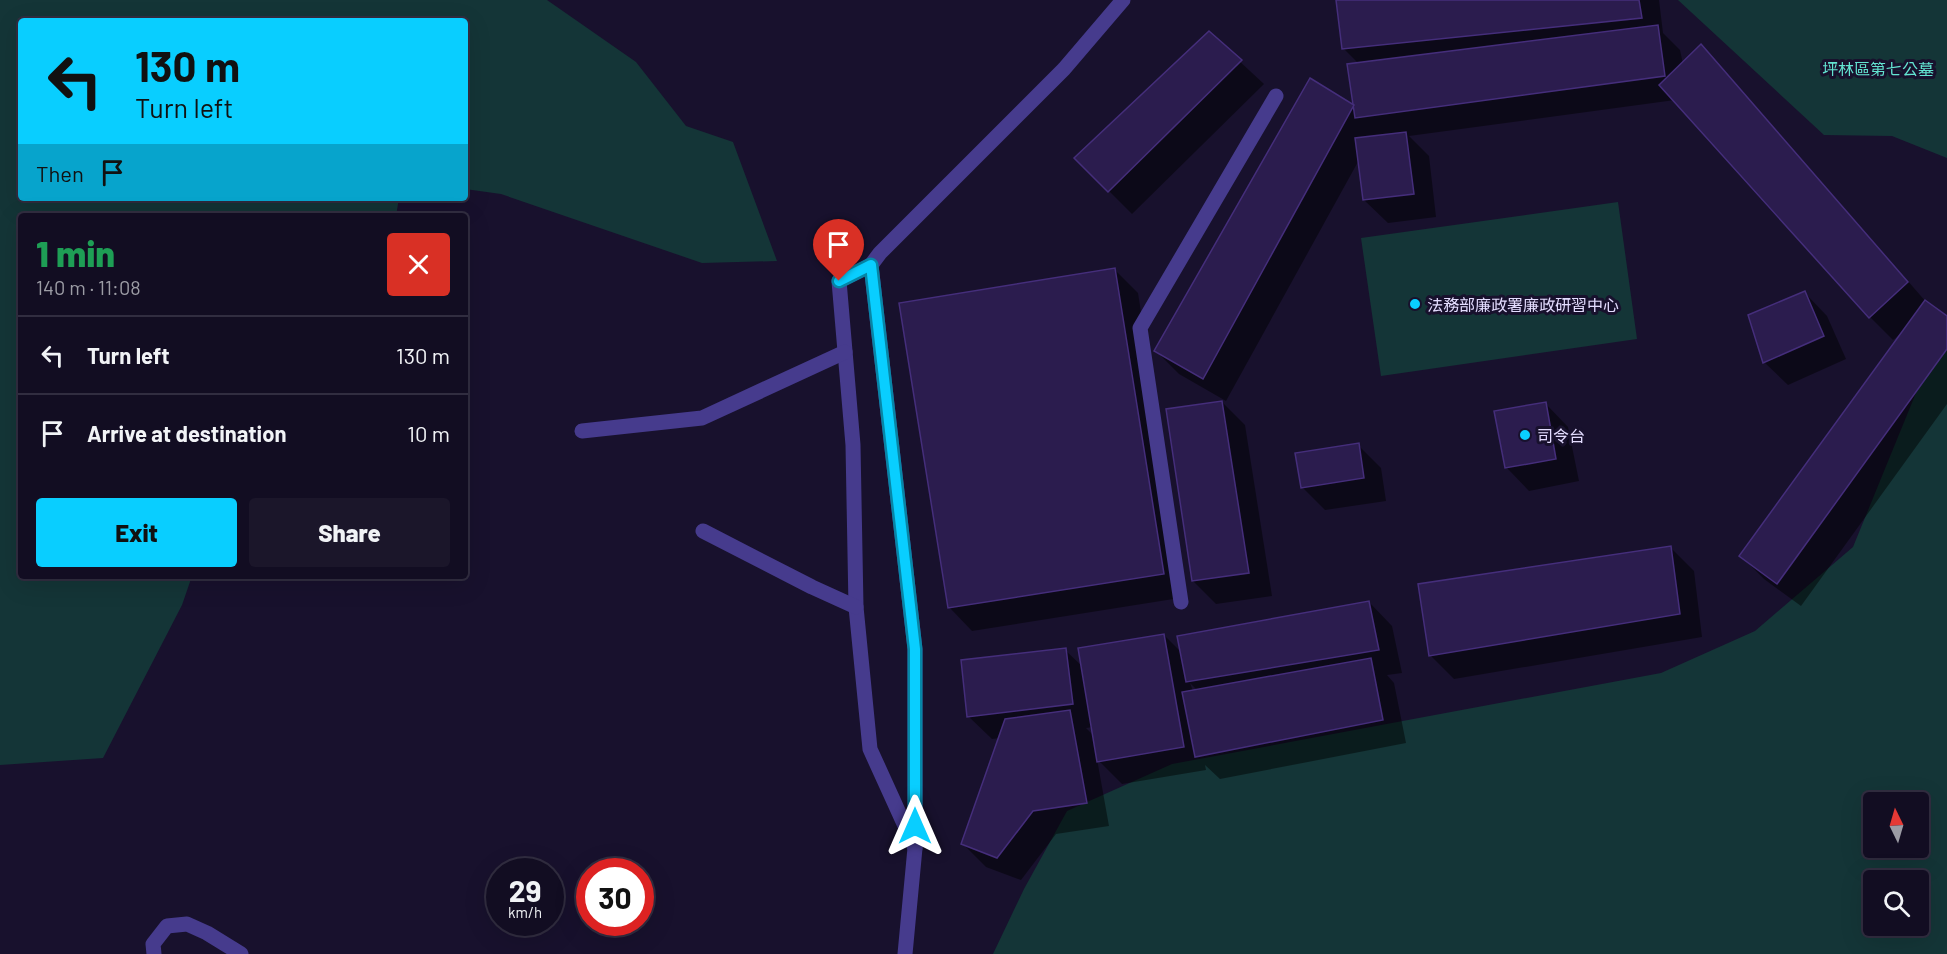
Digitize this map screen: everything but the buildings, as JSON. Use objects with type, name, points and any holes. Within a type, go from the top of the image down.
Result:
[{"type":"street","points":[[915,848],[870,749],[856,607],[853,445],[839,281],[871,265],[879,254],[1064,69],[1124,0]]},
{"type":"street","points":[[1181,602],[1140,328],[1275,96]]},
{"type":"street","points":[[871,265],[915,649],[915,848],[905,954]]},
{"type":"street","points":[[582,431],[702,418],[845,352]]},
{"type":"street","points":[[703,531],[856,607]]},
{"type":"street","points":[[154,954],[153,944],[168,926],[187,924],[207,933],[241,954]]},
{"type":"green space","points":[[0,0],[547,0],[636,62],[686,126],[733,142],[777,261],[702,263],[501,194],[468,189],[468,18],[18,18],[18,201],[398,201],[396,213],[18,213],[18,579],[191,579],[182,605],[103,758],[0,765]]},
{"type":"green space","name":"坪林區第七公墓","points":[[1678,0],[1947,0],[1947,158],[1892,136],[1824,135]]},
{"type":"green space","points":[[1618,202],[1637,339],[1381,376],[1361,238]]},
{"type":"green space","points":[[1947,317],[1947,954],[993,954],[1024,889],[1067,811],[1172,764],[1661,673],[1755,631],[1853,547]]},
{"type":"place","name":"法務部廉政署廉政研習中心","points":[[1415,304]]},
{"type":"place","name":"司令台","points":[[1525,435]]},
{"type":"route","points":[[839,281],[871,265],[915,649],[915,826]]}]
